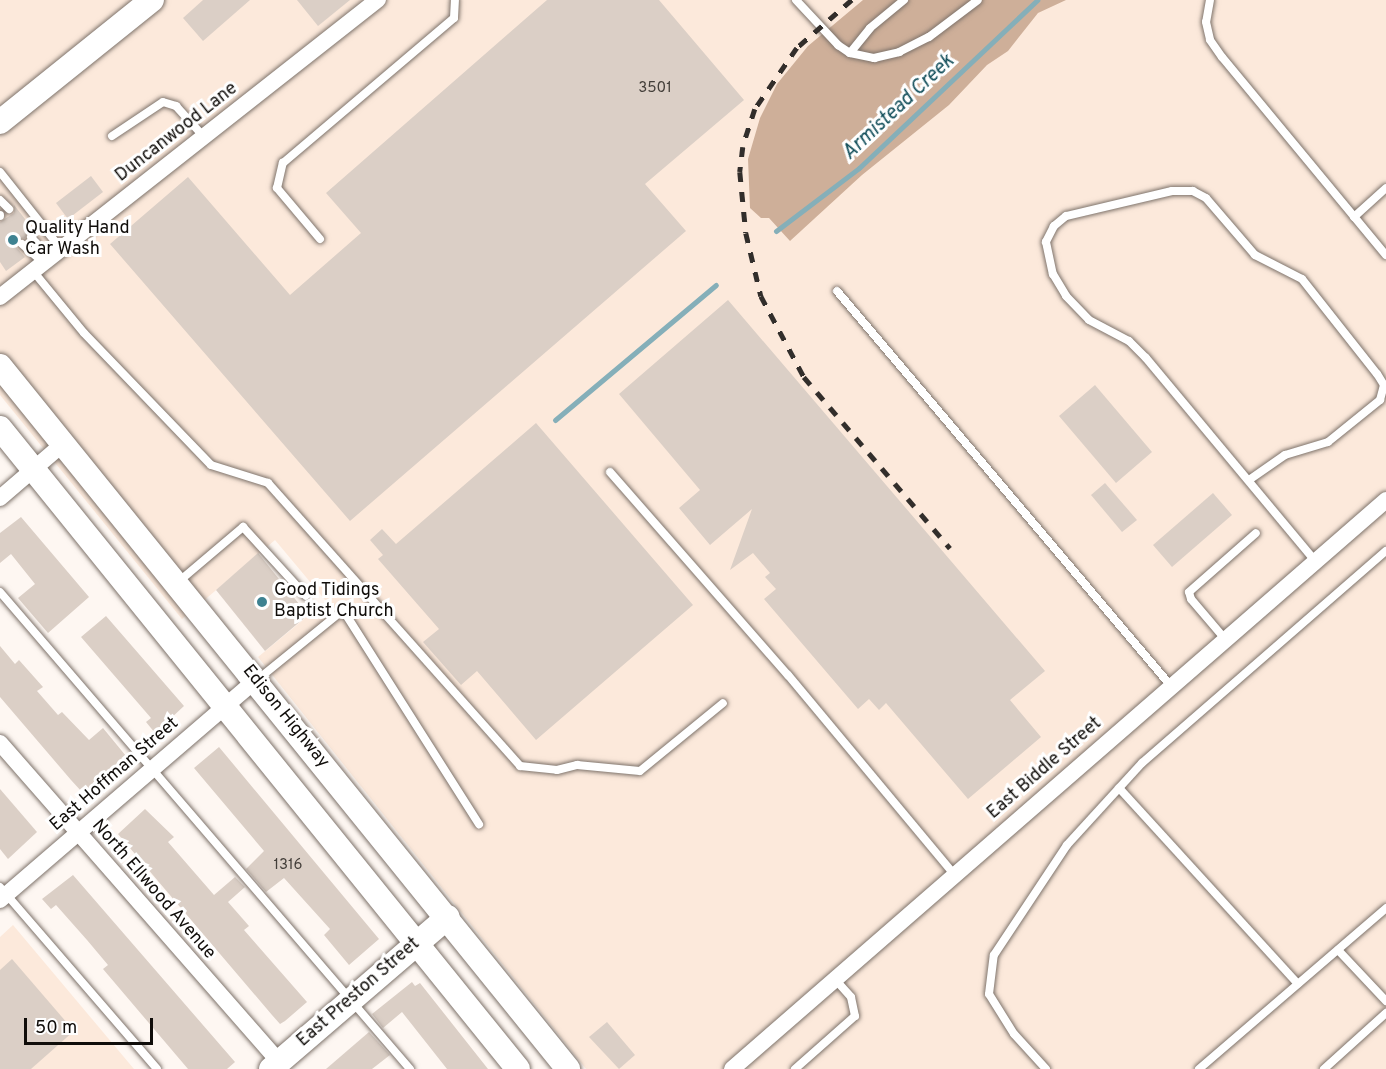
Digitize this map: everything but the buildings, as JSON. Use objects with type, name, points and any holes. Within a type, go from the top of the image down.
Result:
[{"type":"main road","points":[[3,115],[152,0]]},
{"type":"main road","name":"Edison Highway","points":[[0,366],[448,917],[568,1069]]},
{"type":"main road","points":[[0,428],[518,1069]]},
{"type":"main road","name":"East Preston Street","points":[[275,1066],[448,917]]},
{"type":"street","name":"Duncanwood Lane","points":[[0,297],[38,262],[61,249],[378,0]]},
{"type":"street","points":[[0,498],[63,443]]},
{"type":"street","name":"East Biddle Street","points":[[732,1069],[1386,500]]},
{"type":"street","name":"East Hoffman Street","points":[[2,894],[256,680]]},
{"type":"street","name":"North Ellwood Avenue","points":[[0,743],[275,1066]]},
{"type":"lane","points":[[320,239],[277,188],[283,163],[454,18],[455,0]]},
{"type":"lane","points":[[850,53],[870,28],[904,0]]},
{"type":"lane","points":[[799,1],[850,53],[874,58],[899,52],[929,37],[978,0]]},
{"type":"lane","points":[[1210,0],[1206,22],[1210,40],[1386,255]]},
{"type":"lane","points":[[112,136],[163,102],[176,106],[204,137]]},
{"type":"lane","points":[[0,172],[61,249]]},
{"type":"lane","points":[[1354,218],[1386,188]]},
{"type":"lane","points":[[1249,480],[1285,455],[1328,442],[1380,400],[1384,385],[1377,374],[1302,279],[1255,255],[1206,198],[1193,190],[1172,191],[1066,216],[1054,225],[1046,242],[1053,274],[1066,296],[1094,324],[1129,340],[1315,561]]},
{"type":"lane","points":[[0,200],[9,209]]},
{"type":"lane","points":[[31,237],[38,262]]},
{"type":"lane","points":[[22,244],[38,262],[84,333],[211,465],[268,483],[519,766],[558,770],[577,765],[640,771],[723,703]]},
{"type":"lane","points":[[837,291],[1171,686]]},
{"type":"lane","points":[[610,472],[788,675],[954,874]]},
{"type":"lane","points":[[176,583],[243,527],[306,596]]},
{"type":"lane","points":[[1225,639],[1191,599],[1189,592],[1256,533]]},
{"type":"lane","points":[[1046,1069],[1014,1034],[989,994],[994,955],[1066,845],[1142,763],[1386,551]]},
{"type":"lane","points":[[0,592],[410,1069]]},
{"type":"lane","points":[[256,680],[343,610],[479,824]]},
{"type":"lane","points":[[1119,788],[1298,984]]},
{"type":"lane","points":[[2,894],[157,1069]]},
{"type":"lane","points":[[1199,1069],[1386,908]]},
{"type":"lane","points":[[1338,950],[1386,1001]]},
{"type":"lane","points":[[795,1069],[855,1016],[851,997],[835,979]]},
{"type":"lane","points":[[1324,1069],[1386,1013]]},
{"type":"shaded area","points":[[0,0],[1386,0],[1386,1069],[586,1069],[258,657],[326,601],[275,540],[182,619],[0,395]]},
{"type":"shaded area","points":[[863,0],[1066,0],[1038,13],[1008,51],[987,65],[949,105],[862,175],[790,241],[769,218],[761,218],[750,208],[748,159],[760,118],[777,84],[808,46]]},
{"type":"shaded area","points":[[13,925],[134,1069],[0,1069],[0,937]]},
{"type":"waterway","name":"Armistead Creek","points":[[776,231],[859,168],[1037,0]]},
{"type":"waterway","name":"Armistead Creek","points":[[555,420],[716,285]]},
{"type":"railway","points":[[852,0],[797,48],[755,109],[743,147],[740,172],[746,233],[761,296],[804,377],[950,548]]},
{"type":"place","name":"Quality Hand Car Wash","points":[[13,240]]},
{"type":"place","name":"Good Tidings Baptist Church","points":[[262,602]]}]
